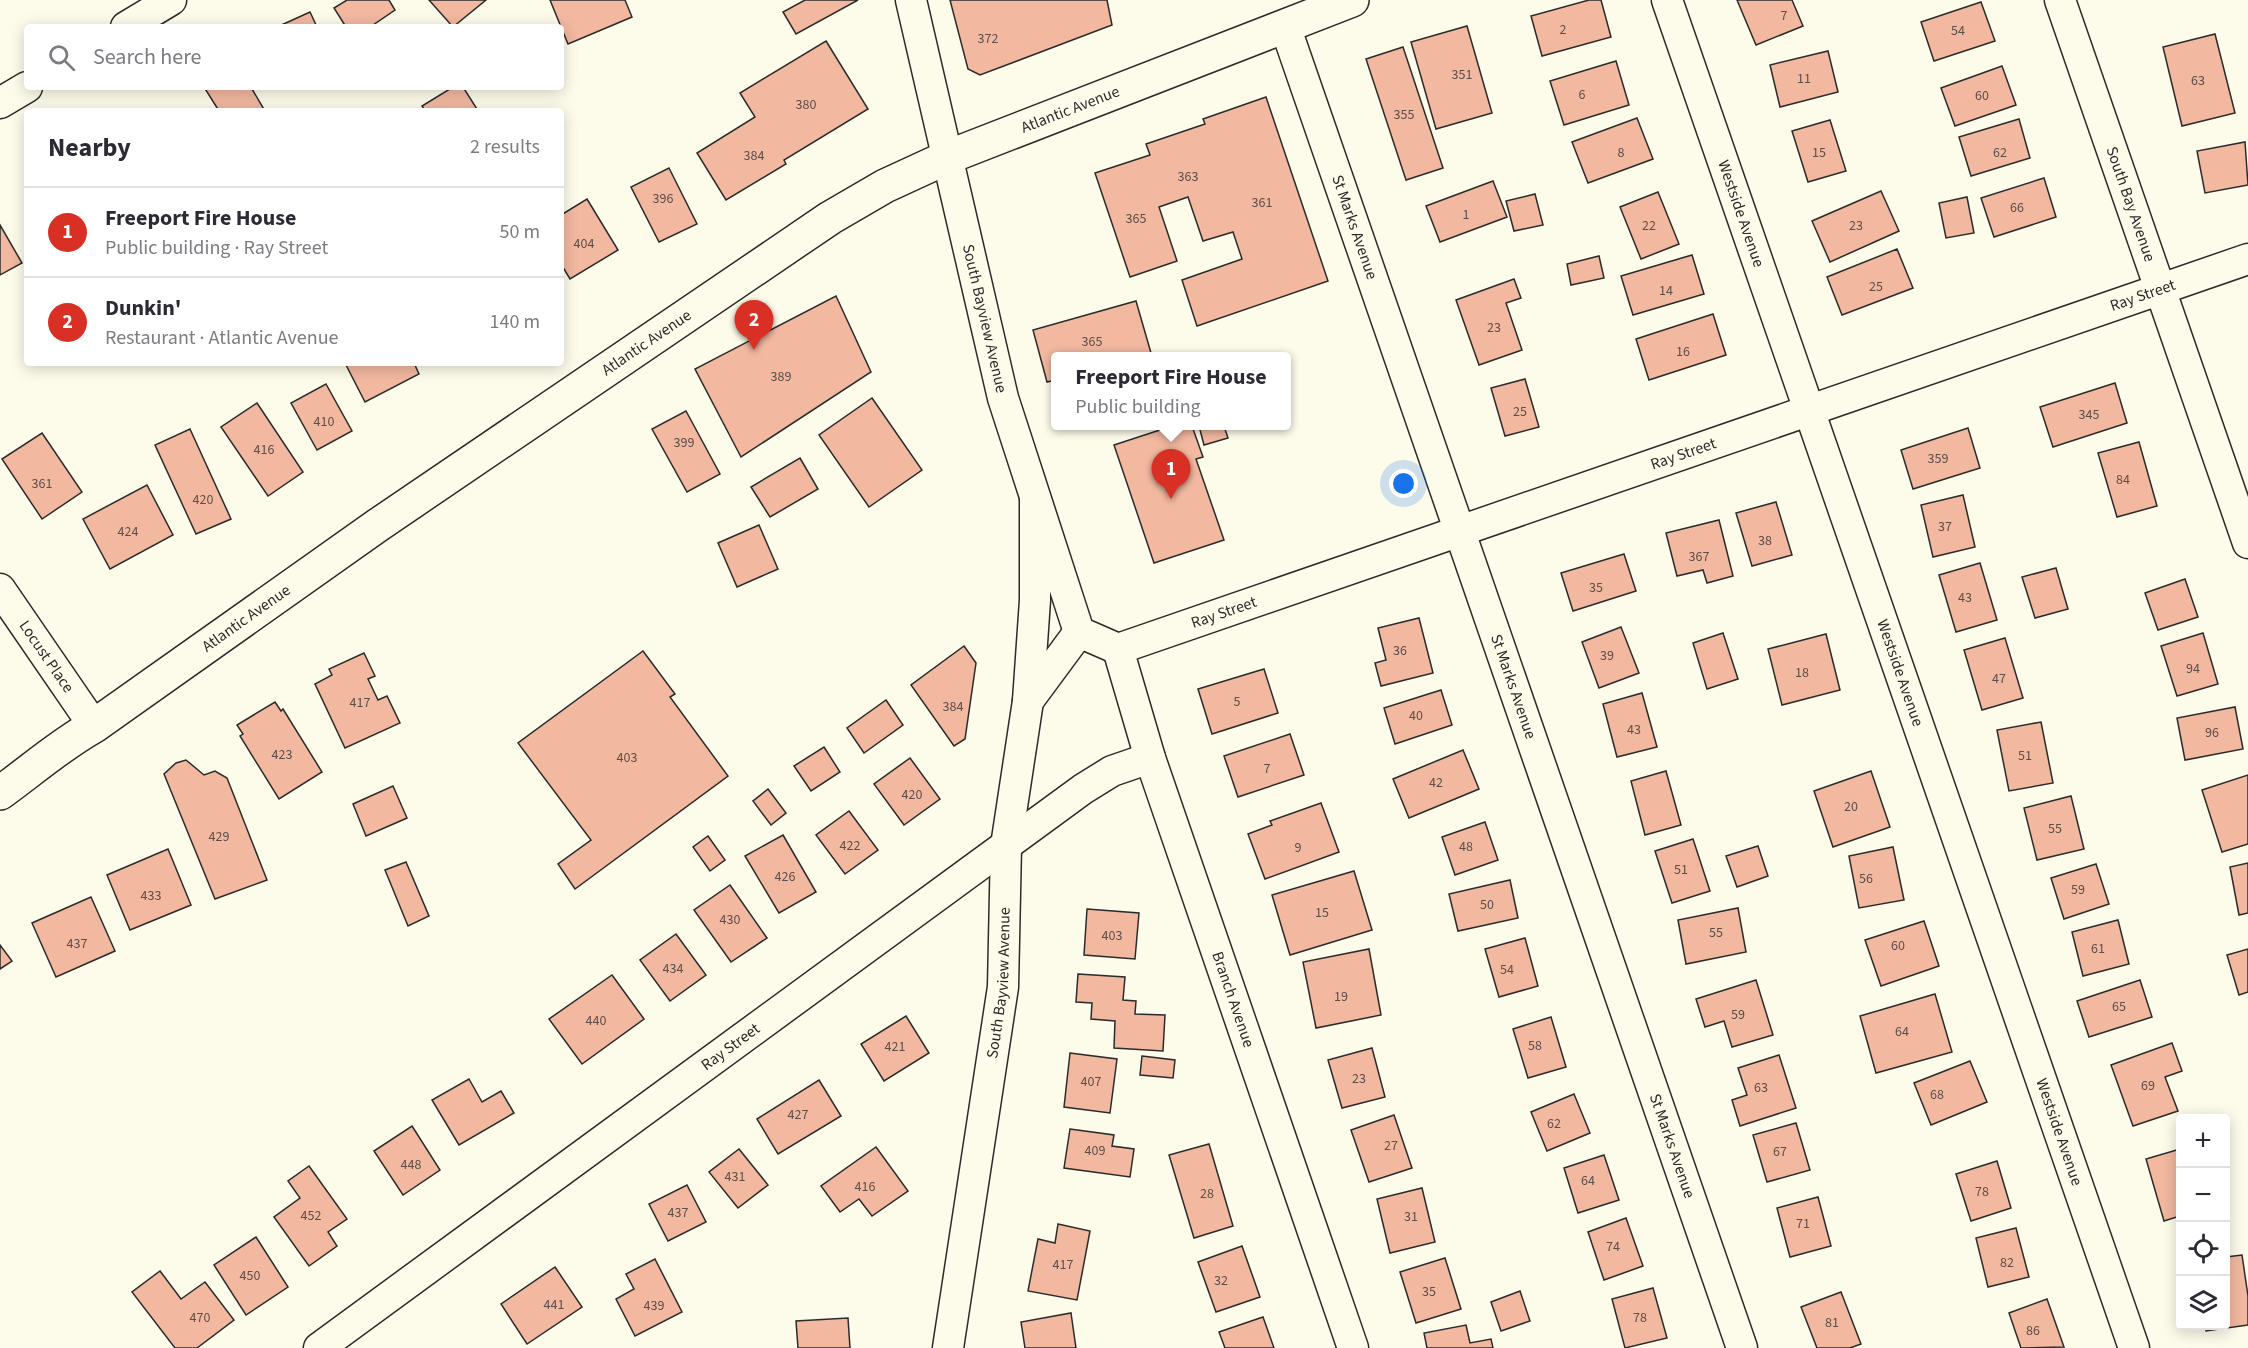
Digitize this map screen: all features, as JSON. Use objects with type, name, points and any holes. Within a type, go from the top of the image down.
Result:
[{"type":"main road","name":"Atlantic Avenue","points":[[0,793],[35,768],[60,746],[94,726],[378,525],[830,218],[885,186],[948,157],[1352,0]]},
{"type":"street","points":[[131,24],[171,0]]},
{"type":"street","name":"South Bayview Avenue","points":[[911,0],[1003,398],[1079,632],[1028,701],[1006,846],[1003,987],[948,1348]]},
{"type":"street","name":"Westside Avenue","points":[[1667,0],[2133,1348]]},
{"type":"street","name":"South Bay Avenue","points":[[2060,0],[2248,543]]},
{"type":"street","name":"St Marks Avenue","points":[[1285,26],[1742,1348]]},
{"type":"street","points":[[0,103],[24,89]]},
{"type":"street","name":"Ray Street","points":[[1118,649],[2248,258]]},
{"type":"street","points":[[1028,701],[1035,600],[1035,498]]},
{"type":"street","name":"Locust Place","points":[[0,590],[94,726]]},
{"type":"street","points":[[1079,632],[1118,649]]},
{"type":"street","name":"Branch Avenue","points":[[1118,649],[1150,758],[1353,1348]]},
{"type":"street","name":"Ray Street","points":[[319,1348],[1006,846],[1112,771],[1150,758]]},
{"type":"building","points":[[347,0],[389,0],[395,10],[374,24],[344,24],[334,8]]},
{"type":"building","points":[[429,0],[486,0],[457,24],[450,24]]},
{"type":"building","points":[[550,0],[625,0],[632,17],[568,44],[564,34],[564,24],[560,24]]},
{"type":"building","points":[[805,0],[858,0],[796,34],[783,12]]},
{"type":"building","points":[[950,0],[1107,0],[1112,25],[980,75],[968,69]]},
{"type":"building","points":[[1589,0],[1601,0],[1611,37],[1542,56],[1531,16]]},
{"type":"building","points":[[1737,0],[1792,0],[1803,26],[1756,45]]},
{"type":"building","points":[[1981,2],[1995,41],[1934,61],[1921,22]]},
{"type":"building","points":[[310,12],[316,24],[284,24]]},
{"type":"building","points":[[1467,26],[1492,113],[1436,129],[1411,42]]},
{"type":"building","points":[[2215,34],[2235,113],[2182,126],[2163,47]]},
{"type":"building","points":[[826,41],[868,109],[784,160],[786,164],[726,200],[697,153],[755,117],[740,93]]},
{"type":"building","points":[[1403,47],[1443,168],[1406,180],[1366,59]]},
{"type":"building","points":[[1828,51],[1838,92],[1780,107],[1770,65]]},
{"type":"building","points":[[1616,61],[1629,105],[1564,125],[1550,81]]},
{"type":"building","points":[[2002,66],[2016,105],[1955,126],[1941,88]]},
{"type":"building","points":[[206,90],[253,90],[263,108],[217,108]]},
{"type":"building","points":[[448,90],[465,90],[476,108],[423,108],[422,106]]},
{"type":"building","points":[[1266,97],[1328,281],[1197,326],[1182,280],[1242,259],[1233,232],[1203,241],[1188,197],[1159,207],[1177,261],[1130,277],[1095,173],[1150,155],[1146,144],[1205,124],[1203,119]]},
{"type":"building","points":[[1637,118],[1653,159],[1588,183],[1572,142]]},
{"type":"building","points":[[2019,119],[2030,158],[1971,176],[1959,137]]},
{"type":"building","points":[[1830,120],[1846,171],[1808,182],[1792,131]]},
{"type":"building","points":[[2245,142],[2248,185],[2205,193],[2197,151]]},
{"type":"building","points":[[669,168],[697,224],[659,242],[631,187]]},
{"type":"building","points":[[2044,178],[2056,217],[1994,237],[1981,198]]},
{"type":"building","points":[[1493,181],[1507,217],[1440,242],[1426,206]]},
{"type":"building","points":[[1881,191],[1899,231],[1830,262],[1812,221]]},
{"type":"building","points":[[1658,192],[1679,244],[1641,259],[1620,207]]},
{"type":"building","points":[[1535,194],[1543,225],[1514,231],[1506,201]]},
{"type":"building","points":[[1967,197],[1974,233],[1946,238],[1939,203]]},
{"type":"building","points":[[587,199],[618,250],[570,279],[564,269],[564,213]]},
{"type":"building","points":[[0,225],[22,263],[0,275]]},
{"type":"building","points":[[1897,249],[1913,288],[1842,315],[1827,277]]},
{"type":"building","points":[[1692,255],[1704,294],[1633,315],[1621,276]]},
{"type":"building","points":[[1599,256],[1604,278],[1571,285],[1567,264]]},
{"type":"building","points":[[1514,279],[1521,298],[1506,303],[1522,350],[1479,365],[1456,300]]},
{"type":"building","points":[[836,296],[871,372],[741,457],[695,369]]},
{"type":"building","points":[[1136,301],[1151,352],[1051,352],[1051,381],[1047,382],[1033,330]]},
{"type":"building","points":[[1713,314],[1726,355],[1649,380],[1636,339]]},
{"type":"building","points":[[347,366],[415,366],[419,374],[365,402]]},
{"type":"building","points":[[1525,379],[1539,427],[1505,436],[1491,388]]},
{"type":"building","points":[[2115,383],[2127,423],[2053,447],[2040,407]]},
{"type":"building","points":[[326,384],[352,431],[317,450],[291,403]]},
{"type":"building","points":[[872,398],[922,470],[869,507],[819,435]]},
{"type":"building","points":[[257,403],[303,472],[268,496],[221,427]]},
{"type":"building","points":[[686,411],[720,474],[687,492],[652,429]]},
{"type":"building","points":[[1968,428],[1980,468],[1913,489],[1901,450]]},
{"type":"building","points":[[190,429],[231,519],[196,534],[155,445]]},
{"type":"building","points":[[1160,430],[1193,430],[1203,457],[1196,459],[1224,540],[1154,563],[1114,445]]},
{"type":"building","points":[[1200,430],[1225,430],[1228,438],[1204,445]]},
{"type":"building","points":[[42,433],[82,492],[42,519],[2,459]]},
{"type":"building","points":[[2139,442],[2157,506],[2117,517],[2098,453]]},
{"type":"building","points":[[800,458],[818,489],[770,517],[751,487]]},
{"type":"building","points":[[147,485],[173,535],[110,569],[83,519]]},
{"type":"building","points":[[1963,495],[1975,547],[1933,557],[1921,505]]},
{"type":"building","points":[[1776,502],[1792,555],[1752,566],[1736,513]]},
{"type":"building","points":[[1719,520],[1733,576],[1707,583],[1703,570],[1677,576],[1666,533]]},
{"type":"building","points":[[759,525],[778,569],[737,587],[718,543]]},
{"type":"building","points":[[1624,554],[1636,591],[1573,611],[1561,573]]},
{"type":"building","points":[[1980,563],[1997,620],[1956,632],[1939,575]]},
{"type":"building","points":[[2056,568],[2068,609],[2035,618],[2022,577]]},
{"type":"building","points":[[2185,579],[2198,617],[2158,630],[2145,593]]},
{"type":"building","points":[[1419,618],[1433,673],[1381,686],[1375,663],[1386,660],[1378,628]]},
{"type":"building","points":[[1621,627],[1639,673],[1599,688],[1582,642]]},
{"type":"building","points":[[1723,633],[1738,679],[1707,689],[1693,643]]},
{"type":"building","points":[[2203,633],[2218,684],[2177,696],[2161,646]]},
{"type":"building","points":[[1826,634],[1840,690],[1782,705],[1768,649]]},
{"type":"building","points":[[2005,638],[2023,698],[1982,710],[1964,650]]},
{"type":"building","points":[[964,646],[976,663],[965,739],[954,746],[911,685]]},
{"type":"building","points":[[643,651],[675,694],[670,697],[728,776],[575,889],[558,864],[591,840],[518,743]]},
{"type":"building","points":[[364,653],[375,676],[368,679],[378,700],[387,696],[400,723],[345,748],[315,684],[332,675],[329,669]]},
{"type":"building","points":[[1264,669],[1278,713],[1212,734],[1198,689]]},
{"type":"building","points":[[1441,690],[1452,725],[1395,744],[1384,708]]},
{"type":"building","points":[[1642,693],[1657,747],[1617,757],[1603,704]]},
{"type":"building","points":[[886,700],[903,725],[864,753],[847,728]]},
{"type":"building","points":[[275,702],[281,711],[283,709],[322,772],[279,799],[240,736],[243,734],[237,725]]},
{"type":"building","points":[[2235,707],[2243,749],[2185,760],[2177,718]]},
{"type":"building","points":[[2041,722],[2053,783],[2009,791],[1997,730]]},
{"type":"building","points":[[1290,734],[1304,775],[1238,797],[1224,756]]},
{"type":"building","points":[[824,747],[840,772],[811,791],[794,766]]},
{"type":"building","points":[[1463,750],[1479,789],[1409,818],[1393,779]]},
{"type":"building","points":[[910,758],[940,799],[904,825],[874,784]]},
{"type":"building","points":[[186,760],[204,775],[215,771],[227,778],[267,880],[215,899],[164,774],[176,763]]},
{"type":"building","points":[[1666,771],[1681,825],[1645,835],[1631,781]]},
{"type":"building","points":[[1871,771],[1890,827],[1833,847],[1814,791]]},
{"type":"building","points":[[2248,775],[2248,844],[2222,852],[2202,790]]},
{"type":"building","points":[[393,786],[407,818],[366,836],[353,804]]},
{"type":"building","points":[[768,789],[786,813],[771,825],[753,801]]},
{"type":"building","points":[[2071,796],[2084,849],[2037,860],[2024,808]]},
{"type":"building","points":[[1321,803],[1339,852],[1265,879],[1248,834],[1272,825],[1270,821]]},
{"type":"building","points":[[849,811],[878,850],[845,874],[816,835]]},
{"type":"building","points":[[1485,822],[1498,860],[1455,875],[1442,837]]},
{"type":"building","points":[[783,835],[816,892],[779,913],[745,856]]},
{"type":"building","points":[[708,836],[725,860],[710,871],[693,847]]},
{"type":"building","points":[[1693,839],[1710,891],[1672,903],[1655,851]]},
{"type":"building","points":[[1758,846],[1768,876],[1737,887],[1726,856]]},
{"type":"building","points":[[1893,847],[1904,900],[1859,908],[1849,856]]},
{"type":"building","points":[[168,849],[191,905],[130,930],[107,875]]},
{"type":"building","points":[[406,862],[429,916],[408,926],[385,870]]},
{"type":"building","points":[[2248,863],[2248,913],[2239,915],[2230,867]]},
{"type":"building","points":[[2096,864],[2109,904],[2064,919],[2051,878]]},
{"type":"building","points":[[1354,871],[1372,930],[1290,955],[1272,895]]},
{"type":"building","points":[[1510,880],[1518,918],[1458,931],[1449,894]]},
{"type":"building","points":[[730,885],[767,938],[731,962],[694,910]]},
{"type":"building","points":[[91,897],[115,951],[56,977],[32,923]]},
{"type":"building","points":[[1738,908],[1746,952],[1686,964],[1678,920]]},
{"type":"building","points":[[1087,909],[1139,913],[1135,959],[1084,955]]},
{"type":"building","points":[[2118,920],[2129,964],[2083,976],[2072,932]]},
{"type":"building","points":[[1924,921],[1939,966],[1881,986],[1865,940]]},
{"type":"building","points":[[676,934],[706,975],[670,1001],[640,960]]},
{"type":"building","points":[[1525,938],[1538,986],[1499,997],[1485,949]]},
{"type":"building","points":[[0,945],[12,961],[0,969]]},
{"type":"building","points":[[1369,949],[1381,1015],[1316,1028],[1303,962]]},
{"type":"building","points":[[2248,949],[2248,992],[2239,995],[2227,955]]},
{"type":"building","points":[[1078,974],[1125,977],[1123,1000],[1136,1001],[1135,1014],[1165,1015],[1163,1051],[1114,1048],[1115,1021],[1091,1019],[1092,1003],[1076,1002]]},
{"type":"building","points":[[612,975],[644,1019],[582,1064],[549,1019]]},
{"type":"building","points":[[1756,980],[1773,1035],[1732,1047],[1724,1021],[1705,1027],[1696,999]]},
{"type":"building","points":[[2140,980],[2152,1017],[2089,1037],[2077,1001]]},
{"type":"building","points":[[1935,994],[1952,1052],[1876,1073],[1860,1016]]},
{"type":"building","points":[[906,1016],[929,1053],[884,1081],[861,1044]]},
{"type":"building","points":[[1551,1017],[1566,1067],[1528,1078],[1513,1029]]},
{"type":"building","points":[[2172,1043],[2182,1071],[2165,1077],[2178,1111],[2133,1126],[2111,1065]]},
{"type":"building","points":[[1372,1048],[1385,1097],[1342,1108],[1328,1060]]},
{"type":"building","points":[[1070,1053],[1117,1059],[1110,1113],[1064,1107]]},
{"type":"building","points":[[1779,1055],[1796,1108],[1740,1126],[1732,1100],[1747,1095],[1738,1068]]},
{"type":"building","points":[[1142,1056],[1175,1060],[1173,1078],[1140,1075]]},
{"type":"building","points":[[1970,1061],[1987,1102],[1931,1125],[1914,1083]]},
{"type":"building","points":[[469,1079],[482,1102],[501,1091],[514,1113],[459,1145],[432,1100]]},
{"type":"building","points":[[819,1080],[841,1116],[778,1154],[757,1119]]},
{"type":"building","points":[[1574,1094],[1590,1133],[1547,1151],[1531,1112]]},
{"type":"building","points":[[1394,1115],[1412,1168],[1369,1182],[1351,1130]]},
{"type":"building","points":[[1796,1123],[1810,1170],[1767,1182],[1753,1135]]},
{"type":"building","points":[[412,1126],[440,1170],[403,1195],[374,1151]]},
{"type":"building","points":[[1070,1129],[1114,1135],[1112,1146],[1134,1149],[1130,1177],[1064,1168]]},
{"type":"building","points":[[1209,1144],[1233,1226],[1194,1238],[1169,1155]]},
{"type":"building","points":[[876,1147],[908,1191],[872,1216],[859,1199],[840,1212],[821,1186]]},
{"type":"building","points":[[739,1149],[768,1185],[738,1208],[709,1172]]},
{"type":"building","points":[[2176,1150],[2176,1217],[2164,1221],[2146,1159]]},
{"type":"building","points":[[1604,1155],[1619,1200],[1578,1213],[1564,1168]]},
{"type":"building","points":[[1997,1161],[2011,1208],[1971,1221],[1956,1174]]},
{"type":"building","points":[[309,1166],[347,1219],[328,1232],[337,1246],[309,1266],[274,1217],[300,1198],[288,1181]]},
{"type":"building","points":[[687,1185],[706,1222],[668,1241],[649,1204]]},
{"type":"building","points":[[1422,1188],[1435,1242],[1390,1253],[1377,1199]]},
{"type":"building","points":[[1818,1197],[1831,1246],[1790,1257],[1777,1208]]},
{"type":"building","points":[[1626,1218],[1643,1266],[1604,1280],[1588,1232]]},
{"type":"building","points":[[1058,1224],[1090,1231],[1077,1300],[1028,1291],[1038,1239],[1055,1243]]},
{"type":"building","points":[[2016,1228],[2029,1277],[1988,1287],[1976,1238]]},
{"type":"building","points":[[256,1237],[288,1287],[246,1315],[214,1265]]},
{"type":"building","points":[[1242,1246],[1260,1297],[1216,1312],[1198,1262]]},
{"type":"building","points":[[2242,1255],[2248,1296],[2248,1325],[2230,1328],[2230,1276],[2230,1256]]},
{"type":"building","points":[[1445,1258],[1461,1309],[1416,1323],[1400,1272]]},
{"type":"building","points":[[655,1259],[682,1312],[635,1336],[616,1299],[634,1289],[626,1274]]},
{"type":"building","points":[[555,1267],[582,1307],[527,1344],[501,1304]]},
{"type":"building","points":[[160,1271],[181,1299],[205,1282],[234,1320],[197,1348],[175,1348],[132,1292]]},
{"type":"building","points":[[1653,1288],[1667,1338],[1625,1348],[1612,1299]]},
{"type":"building","points":[[1520,1291],[1530,1321],[1501,1331],[1491,1302]]},
{"type":"building","points":[[1841,1292],[1861,1344],[1850,1348],[1817,1348],[1801,1307]]},
{"type":"building","points":[[2047,1299],[2064,1347],[2021,1348],[2009,1313]]},
{"type":"building","points":[[1071,1313],[1076,1348],[1025,1348],[1021,1322]]},
{"type":"building","points":[[1263,1317],[1274,1348],[1225,1348],[1219,1332]]},
{"type":"building","points":[[848,1318],[850,1348],[798,1348],[796,1321]]},
{"type":"building","points":[[1466,1325],[1470,1343],[1491,1339],[1493,1348],[1427,1348],[1424,1333]]},
{"type":"place","name":"Dunkin'","points":[[754,350]]},
{"type":"place","name":"Freeport Fire House","points":[[1171,499]]}]
